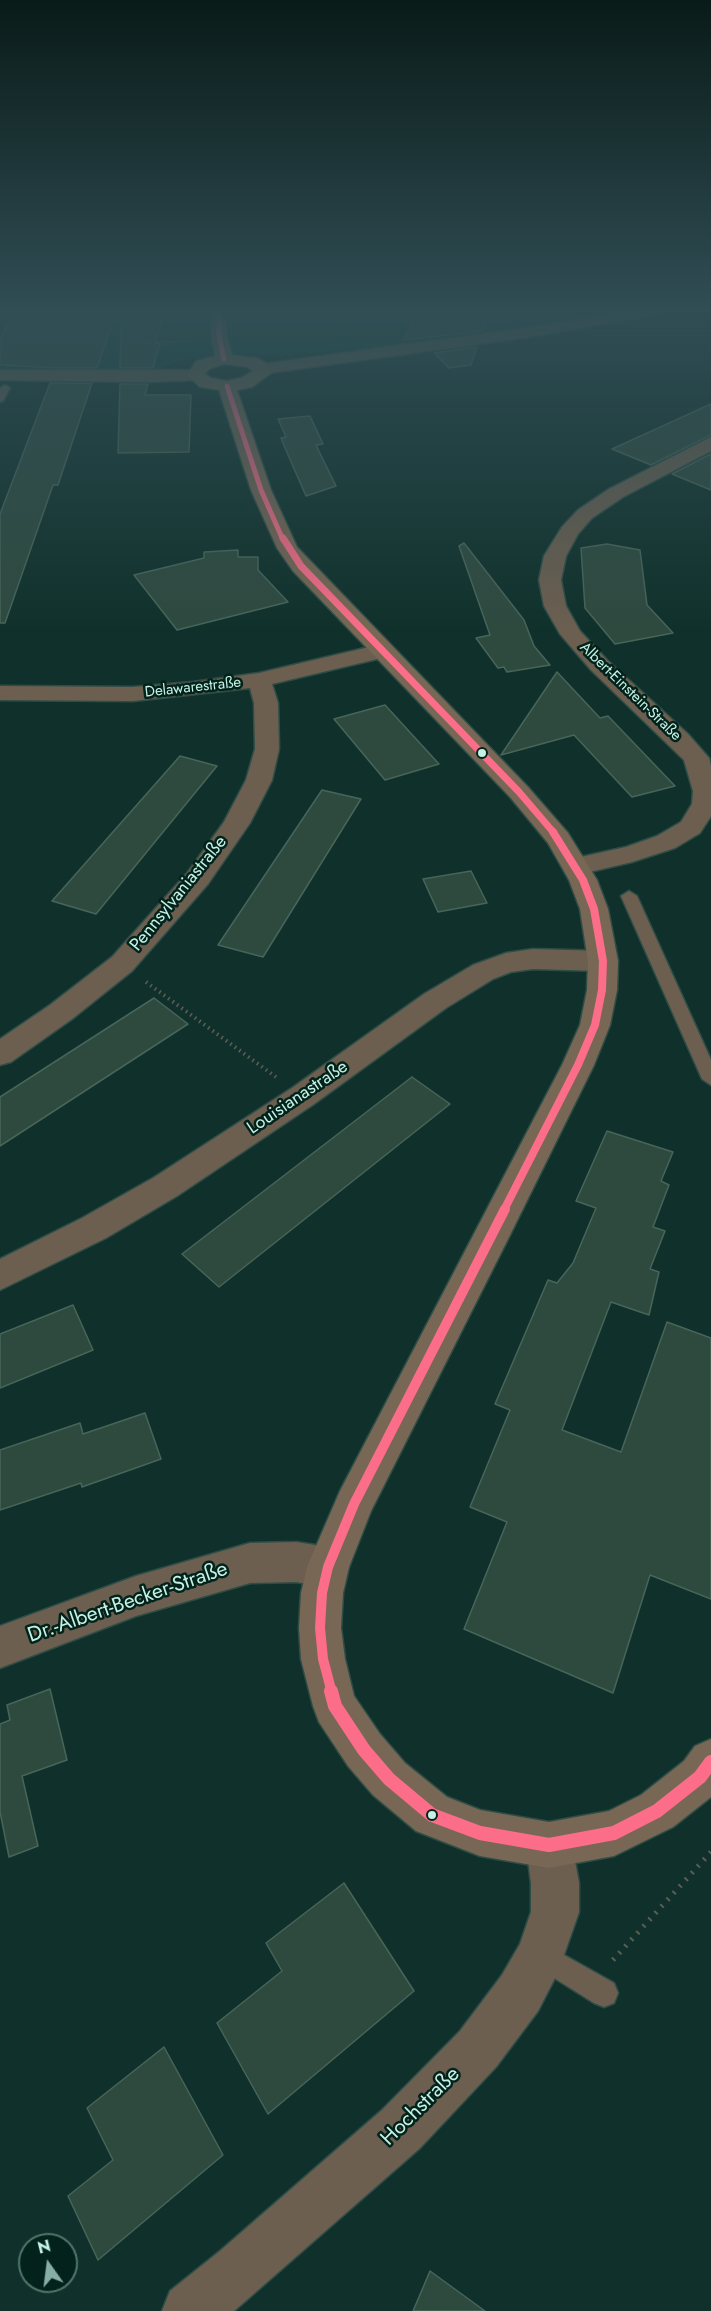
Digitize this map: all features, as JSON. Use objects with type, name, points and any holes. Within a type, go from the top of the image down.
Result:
[{"type":"street","points":[[239,418],[261,490],[287,548],[301,566],[540,815],[577,866],[594,909],[603,961],[602,990],[595,1025],[578,1065],[354,1503],[328,1567],[322,1593],[323,1659],[336,1706],[364,1750],[390,1779],[432,1815],[480,1833],[549,1845],[614,1833],[657,1811],[700,1777],[711,1762]]},
{"type":"street","name":"Albert-Einstein-Straße","points":[[577,866],[632,854],[666,842],[691,827],[705,804],[706,791],[696,758],[570,634],[555,606],[550,580],[555,556],[568,531],[585,514],[616,493],[711,443]]},
{"type":"street","name":"Delawarestraße","points":[[0,693],[133,694],[259,680],[382,651]]},
{"type":"street","name":"Pennsylvaniastraße","points":[[0,1054],[61,1012],[122,964],[198,878],[237,823],[259,780],[267,749],[266,703],[259,680]]},
{"type":"street","name":"Louisianastraße","points":[[0,1275],[94,1228],[165,1187],[303,1096],[435,1001],[483,972],[506,963],[533,959],[603,961]]},
{"type":"street","name":"Dr.-Albert-Becker-Straße","points":[[0,1647],[136,1596],[241,1566],[296,1562],[328,1567]]},
{"type":"street","name":"Hochstraße","points":[[190,2311],[240,2271],[401,2129],[477,2049],[520,1993],[541,1955],[555,1912],[555,1883],[549,1845]]},
{"type":"lane","points":[[629,896],[711,1079]]},
{"type":"lane","points":[[541,1955],[597,1989]]},
{"type":"path","points":[[122,964],[213,1033],[303,1096]]},
{"type":"path","points":[[597,1989],[711,1852]]},
{"type":"building","points":[[37,418],[80,418],[58,485],[53,485],[5,623],[0,623],[0,514]]},
{"type":"building","points":[[119,418],[190,418],[189,452],[118,453]]},
{"type":"building","points":[[311,418],[323,444],[316,445],[336,486],[306,496],[281,438],[286,437],[278,419]]},
{"type":"building","points":[[681,418],[711,418],[711,435],[651,465],[612,449]]},
{"type":"building","points":[[711,454],[711,490],[672,474]]},
{"type":"building","points":[[464,543],[524,620],[534,646],[550,665],[507,672],[504,667],[498,668],[476,638],[490,635],[459,546]]},
{"type":"building","points":[[607,544],[640,550],[647,605],[673,633],[615,644],[585,608],[581,548]]},
{"type":"building","points":[[238,550],[238,557],[258,557],[258,570],[288,602],[177,630],[134,575],[204,558],[204,552]]},
{"type":"building","points":[[557,672],[600,718],[608,716],[675,786],[632,797],[574,735],[501,755]]},
{"type":"building","points":[[385,705],[439,764],[385,780],[334,719]]},
{"type":"building","points":[[180,756],[217,766],[96,914],[52,901]]},
{"type":"building","points":[[322,790],[361,799],[263,957],[218,945]]},
{"type":"building","points":[[471,871],[487,903],[438,912],[423,879]]},
{"type":"building","points":[[154,998],[188,1024],[0,1146],[0,1097]]},
{"type":"building","points":[[412,1077],[450,1104],[219,1287],[182,1254]]},
{"type":"building","points":[[607,1131],[673,1152],[661,1181],[669,1185],[653,1227],[665,1231],[650,1269],[659,1272],[649,1315],[611,1302],[562,1430],[621,1452],[667,1322],[711,1338],[711,1599],[650,1575],[613,1693],[464,1629],[507,1522],[470,1507],[510,1410],[495,1404],[548,1280],[557,1283],[573,1263],[596,1208],[576,1201]]},
{"type":"building","points":[[73,1305],[93,1350],[0,1388],[0,1334]]},
{"type":"building","points":[[145,1413],[161,1459],[82,1487],[81,1483],[0,1510],[0,1450],[80,1423],[83,1434]]},
{"type":"building","points":[[50,1689],[67,1760],[22,1776],[38,1846],[9,1857],[0,1812],[0,1724],[10,1720],[7,1705]]},
{"type":"building","points":[[344,1883],[414,1991],[268,2114],[217,2023],[282,1971],[266,1943]]},
{"type":"building","points":[[164,2047],[223,2155],[98,2260],[68,2196],[113,2160],[87,2108]]},
{"type":"building","points":[[430,2271],[485,2311],[413,2311]]},
{"type":"transit line","points":[[237,418],[261,490],[287,548],[301,566],[519,792],[559,839],[583,880],[594,909],[603,961],[602,990],[595,1025],[578,1065],[354,1504],[328,1567],[322,1593],[320,1628],[323,1659],[335,1706],[364,1750],[389,1779],[432,1815],[480,1833],[549,1845],[614,1833],[657,1811],[700,1777],[711,1762]]}]
